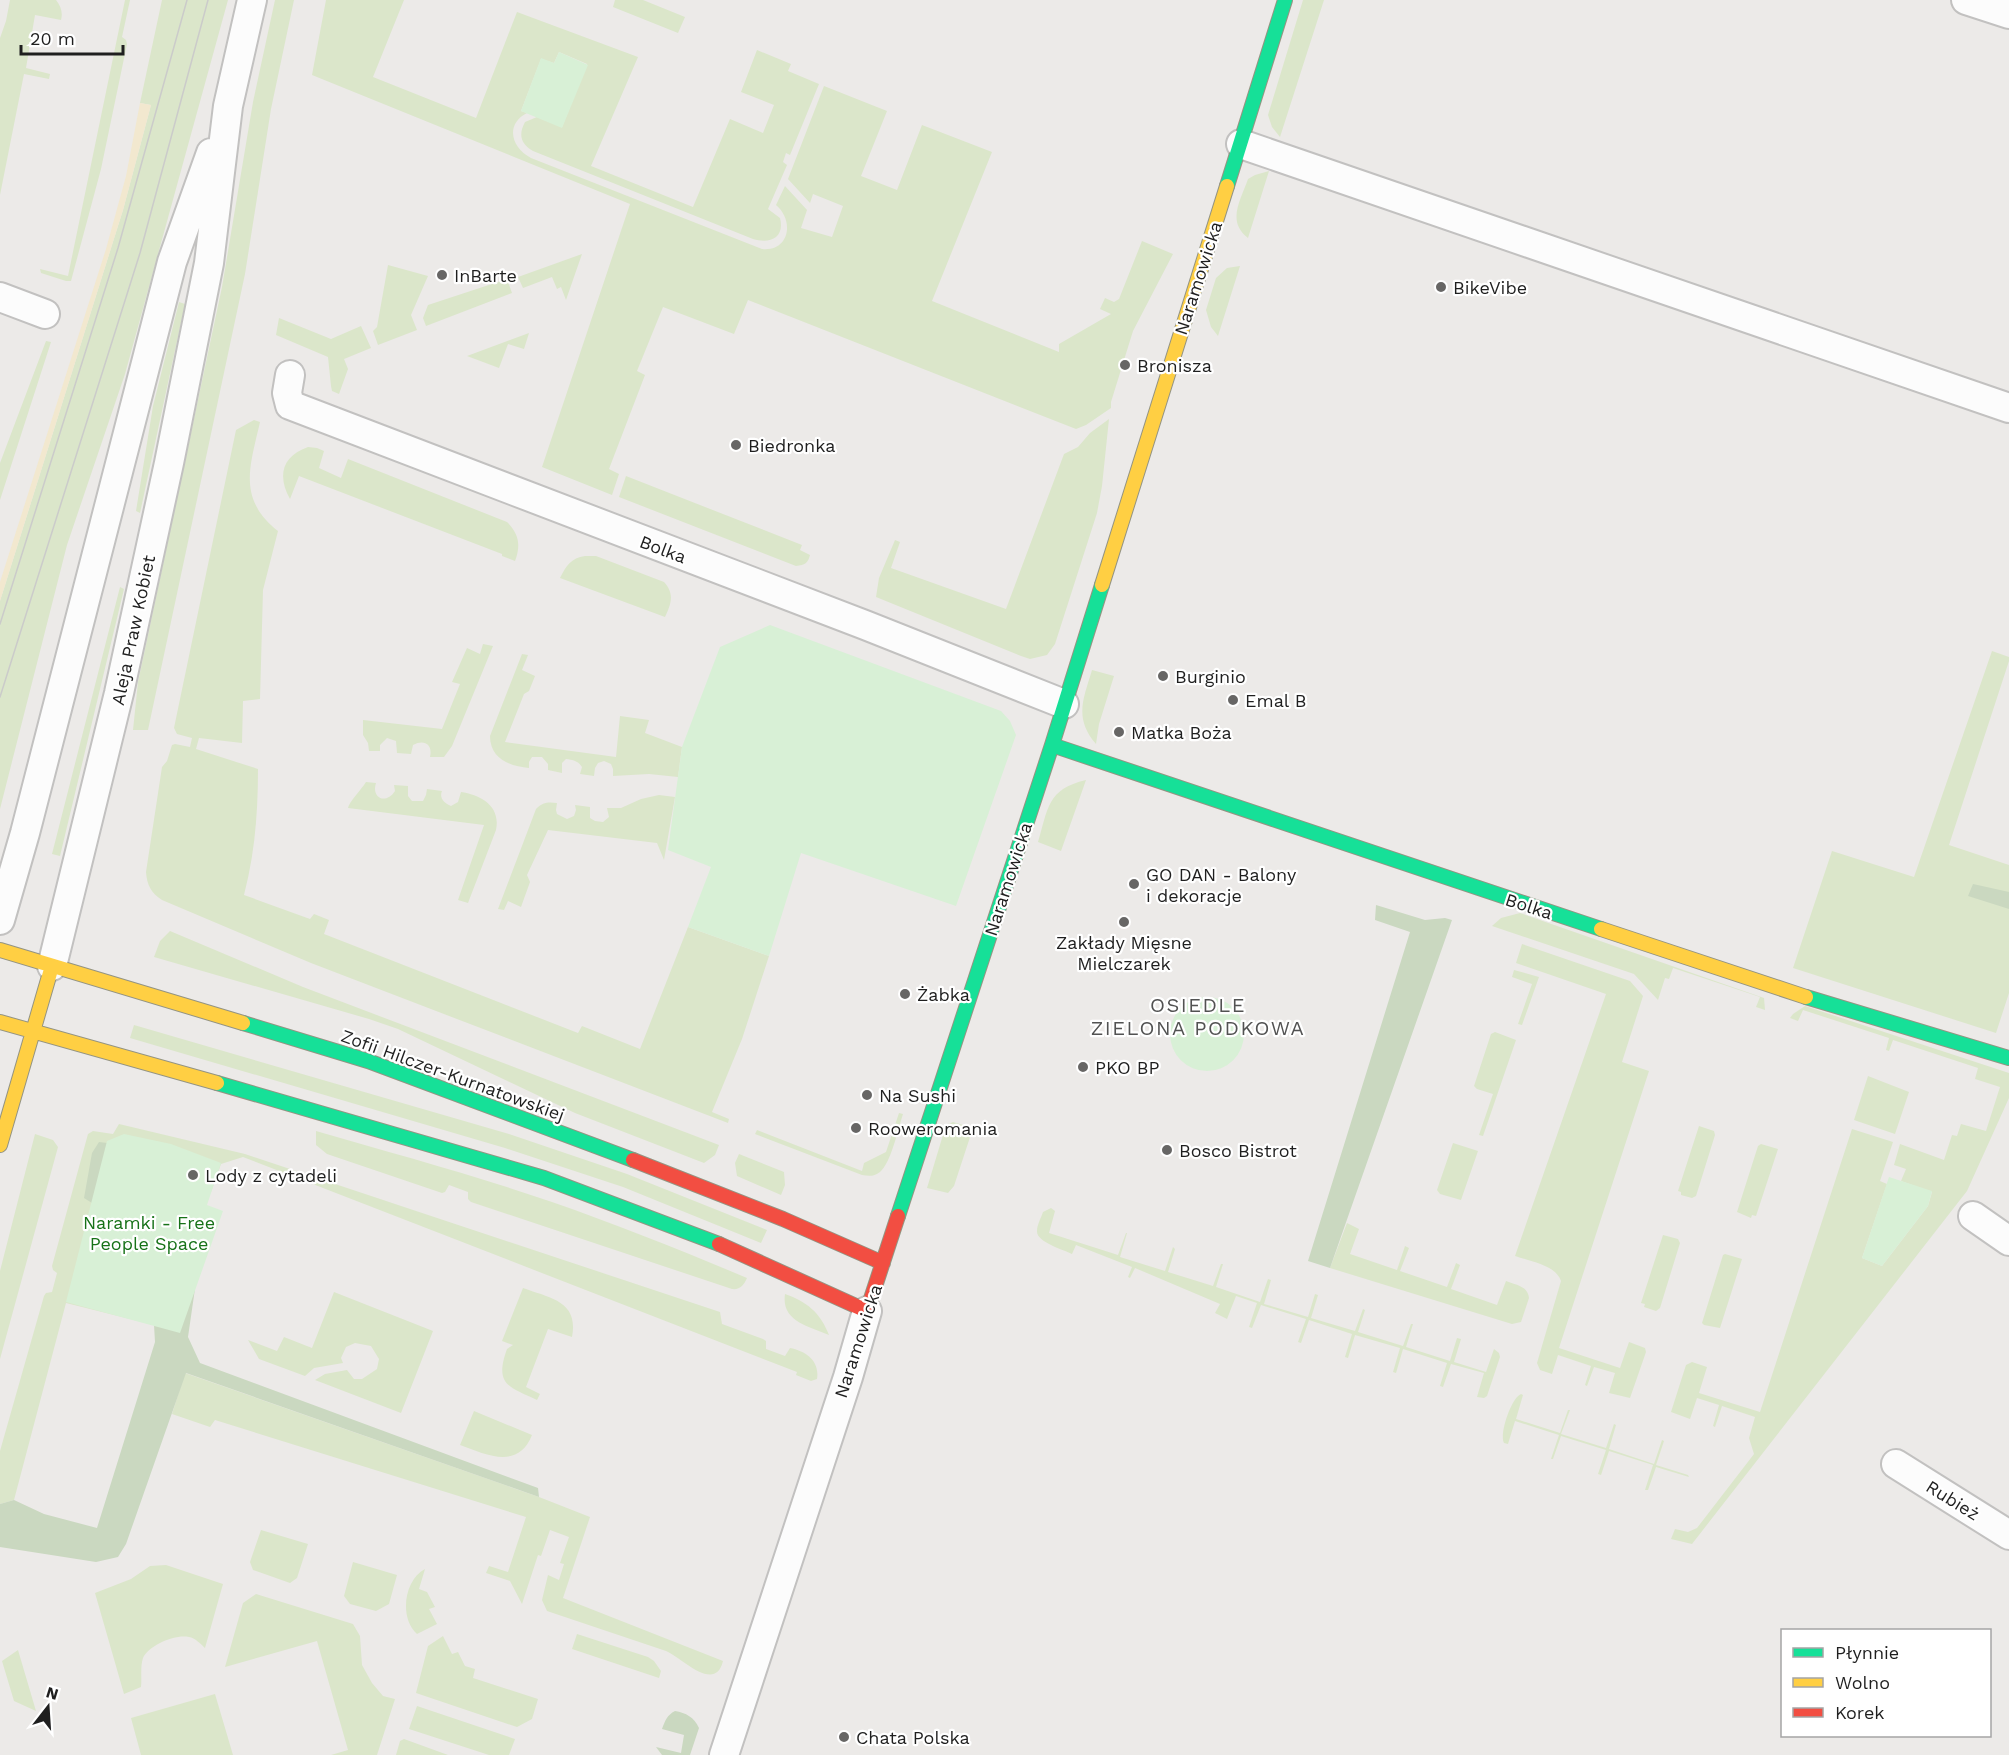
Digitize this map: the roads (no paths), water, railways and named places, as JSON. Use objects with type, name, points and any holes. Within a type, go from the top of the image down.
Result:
[{"type":"street","name":"Aleja Praw Kobiet","points":[[0,1145],[52,966],[119,693],[169,463],[209,263],[228,106],[252,0]]},
{"type":"street","name":"Naramowicka","points":[[724,1755],[1052,745],[1286,0]]},
{"type":"street","points":[[1966,0],[2009,14]]},
{"type":"street","name":"Aleja Praw Kobiet","points":[[0,920],[25,833],[172,262],[228,106]]},
{"type":"street","points":[[1241,144],[2009,408]]},
{"type":"street","points":[[0,297],[45,314]]},
{"type":"street","name":"Bolka","points":[[290,375],[287,393],[290,405],[865,625],[1064,704]]},
{"type":"street","name":"Bolka","points":[[1052,745],[1787,991],[2009,1058]]},
{"type":"street","name":"Zofii Hilczer-Kurnatowskiej","points":[[0,950],[368,1061],[783,1218],[883,1263]]},
{"type":"street","points":[[0,1022],[116,1053],[544,1178],[740,1252],[867,1311]]},
{"type":"street","points":[[1973,1216],[2009,1242]]},
{"type":"street","name":"Rubież","points":[[1896,1464],[2009,1536]]},
{"type":"tram line","points":[[0,624],[118,248],[187,0]]},
{"type":"tram line","points":[[0,697],[140,253],[208,0]]},
{"type":"place","name":"InBarte","points":[[442,275]]},
{"type":"place","name":"BikeVibe","points":[[1441,287]]},
{"type":"place","name":"Bronisza","points":[[1125,365]]},
{"type":"place","name":"Biedronka","points":[[736,445]]},
{"type":"place","name":"Burginio","points":[[1163,676]]},
{"type":"place","name":"Emal B","points":[[1233,700]]},
{"type":"place","name":"Matka Boża","points":[[1119,732]]},
{"type":"place","name":"GO DAN - Balony i dekoracje","points":[[1134,884]]},
{"type":"place","name":"Zakłady Mięsne Mielczarek","points":[[1124,922]]},
{"type":"place","name":"Żabka","points":[[905,994]]},
{"type":"place","name":"PKO BP","points":[[1083,1067]]},
{"type":"place","name":"Na Sushi","points":[[867,1095]]},
{"type":"place","name":"Rooweromania","points":[[856,1128]]},
{"type":"place","name":"Bosco Bistrot","points":[[1167,1150]]},
{"type":"place","name":"Lody z cytadeli","points":[[193,1175]]},
{"type":"place","name":"Chata Polska","points":[[844,1737]]},
{"type":"district","name":"OSIEDLE ZIELONA PODKOWA","points":[[1198,1016]]},
{"type":"park label","name":"Naramki - Free People Space","points":[[149,1232]]}]
